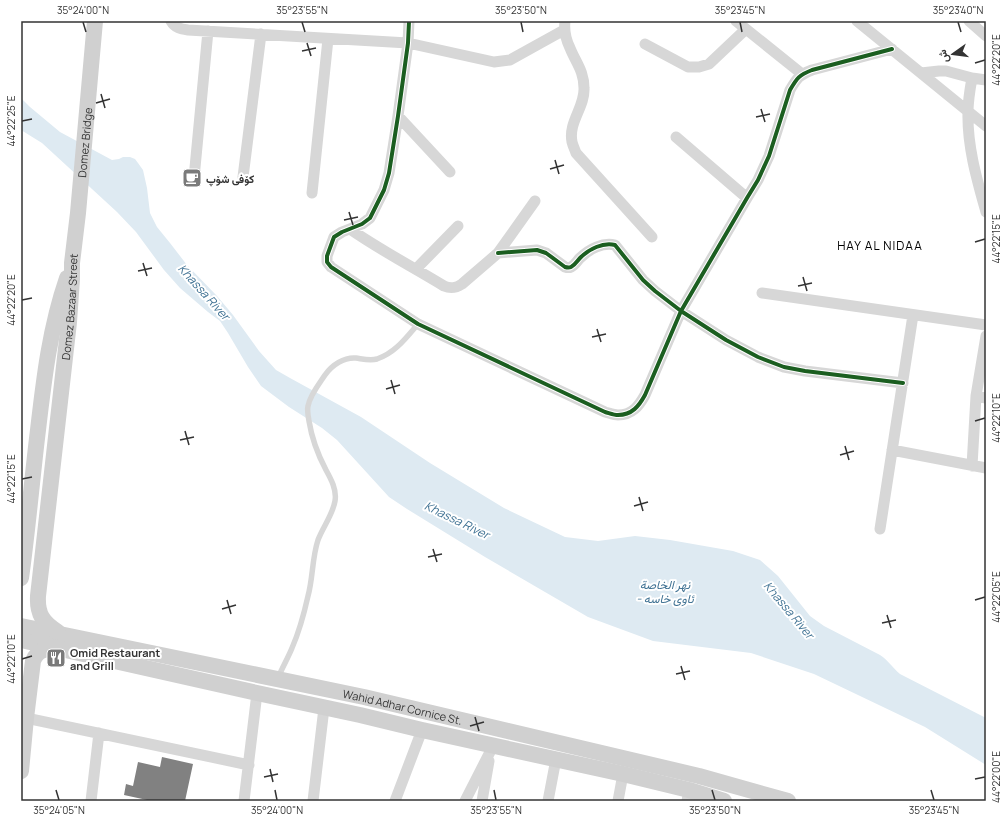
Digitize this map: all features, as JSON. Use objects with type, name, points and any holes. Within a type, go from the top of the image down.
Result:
[{"type":"main road","name":"Domez Bridge","points":[[72,263],[78,213],[95,21]]},
{"type":"main road","name":"Domez Bazaar Street","points":[[21,578],[40,407],[48,352],[58,303],[72,263]]},
{"type":"main road","name":"Domez Bazaar Street","points":[[61,641],[52,628],[43,620],[39,612],[37,602],[69,322],[72,263]]},
{"type":"main road","points":[[21,626],[61,641]]},
{"type":"main road","points":[[21,640],[61,641]]},
{"type":"main road","points":[[21,771],[26,718],[26,670],[40,652],[61,641]]},
{"type":"main road","name":"Wahid Adhar Cornice St.","points":[[61,641],[277,679],[364,697],[699,776],[788,801]]},
{"type":"main road","name":"Wahid Adhar Cornice St.","points":[[61,641],[257,693],[360,715],[492,748],[556,759],[623,774],[688,796],[724,801]]},
{"type":"main road","points":[[360,715],[364,697]]},
{"type":"street","points":[[171,21],[180,29],[408,43],[494,62],[510,60],[565,26],[569,47],[583,76],[584,90],[582,104],[572,128],[572,141],[576,154],[652,237]]},
{"type":"street","points":[[409,21],[408,43],[390,173],[384,190],[370,218],[362,224],[334,237],[327,256],[327,262],[331,267],[418,324],[605,412],[617,415],[629,413],[639,405],[645,394],[681,311],[758,180],[769,156],[790,90],[795,81],[802,74],[812,70],[892,49]]},
{"type":"street","points":[[736,21],[802,74]]},
{"type":"street","points":[[857,21],[986,126]]},
{"type":"street","points":[[969,21],[986,36]]},
{"type":"street","points":[[645,44],[688,66],[699,67],[709,64],[746,29]]},
{"type":"street","points":[[194,178],[208,31]]},
{"type":"street","points":[[243,177],[261,34]]},
{"type":"street","points":[[312,193],[328,39]]},
{"type":"street","points":[[921,73],[946,71],[986,80]]},
{"type":"street","points":[[972,78],[968,111],[968,135],[973,162],[986,212]]},
{"type":"street","points":[[398,116],[450,172]]},
{"type":"street","points":[[676,137],[747,198]]},
{"type":"street","points":[[350,229],[364,239],[444,286],[453,288],[462,284],[498,253],[535,202]]},
{"type":"street","points":[[416,269],[458,226]]},
{"type":"street","points":[[498,253],[537,250],[546,253],[568,268],[574,265],[590,250],[598,246],[610,244],[619,249],[647,284],[681,311],[726,340],[758,357],[784,367],[805,371],[903,383]]},
{"type":"street","points":[[762,293],[986,325]]},
{"type":"street","points":[[880,529],[913,315]]},
{"type":"street","points":[[972,466],[981,397],[986,336]]},
{"type":"street","points":[[892,450],[986,468]]},
{"type":"street","points":[[244,801],[257,693]]},
{"type":"street","points":[[313,801],[324,708]]},
{"type":"street","points":[[26,718],[249,765]]},
{"type":"street","points":[[395,801],[422,730]]},
{"type":"street","points":[[91,801],[99,733]]},
{"type":"street","points":[[465,801],[492,748]]},
{"type":"street","points":[[482,801],[492,748]]},
{"type":"street","points":[[548,801],[556,759]]},
{"type":"street","points":[[618,801],[623,774]]},
{"type":"lane","points":[[277,679],[292,649],[299,629],[309,595],[318,540],[335,501],[334,490],[314,445],[310,431],[308,407],[310,399],[332,367],[341,361],[354,358],[366,360],[376,359],[388,353],[399,345],[418,324]]},
{"type":"water","name":"نهر الخاصة - ئاوی خاسە","points":[[21,98],[60,132],[112,160],[123,157],[135,159],[143,170],[150,213],[157,227],[187,265],[233,315],[259,351],[276,370],[361,417],[430,463],[504,508],[565,537],[598,541],[635,536],[670,540],[733,551],[760,560],[778,576],[810,616],[824,626],[880,655],[886,659],[900,674],[986,718],[986,765],[925,727],[814,674],[751,653],[653,641],[588,617],[485,557],[389,497],[337,440],[261,386],[220,321],[180,288],[164,270],[136,232],[117,212],[42,143],[21,130]]},
{"type":"building","points":[[162,757],[193,764],[185,801],[147,801],[124,795],[126,784],[133,786],[138,762],[160,767]]},
{"type":"cycle path","points":[[409,21],[408,43],[398,116],[389,173],[384,190],[370,218],[362,224],[334,237],[327,256],[327,262],[331,267],[418,324],[605,412],[616,415],[623,415],[631,412],[638,406],[645,395],[681,311],[758,180],[769,156],[790,90],[797,80],[801,75],[812,70],[892,49]]},
{"type":"cycle path","points":[[498,253],[537,250],[546,253],[568,268],[574,265],[580,258],[592,249],[606,244],[615,245],[643,280],[655,291],[681,311],[726,340],[758,357],[784,367],[805,371],[903,383]]},
{"type":"place","name":"کۆفی شۆپ","points":[[192,178]]},
{"type":"place","name":"Omid Restaurant and Grill","points":[[56,658]]},
{"type":"district","name":"HAY AL NIDAA","points":[[880,245]]},
{"type":"water label","name":"Khassa River","points":[[204,292]]},
{"type":"water label","name":"Khassa River","points":[[457,520]]},
{"type":"water label","name":"Khassa River","points":[[789,610]]}]
